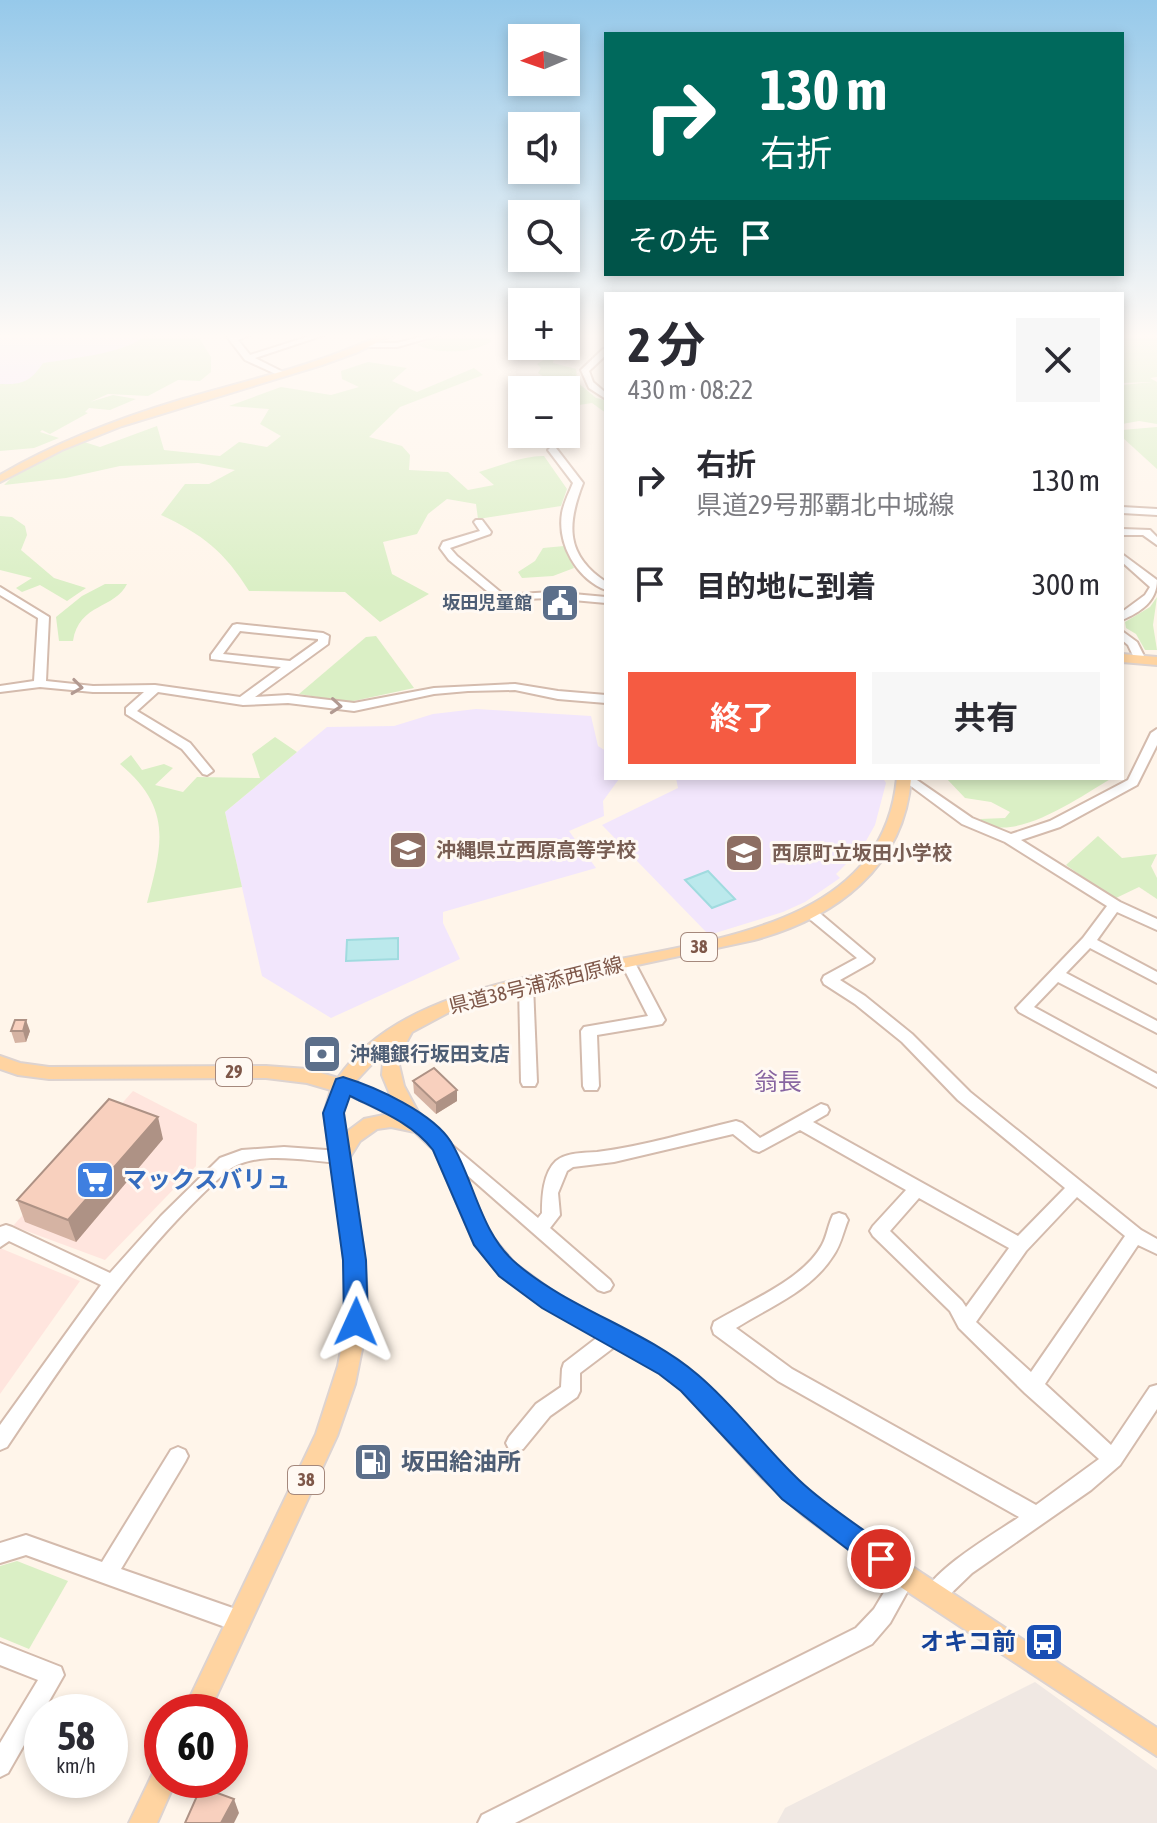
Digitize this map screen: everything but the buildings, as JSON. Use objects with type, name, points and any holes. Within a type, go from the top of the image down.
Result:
[{"type":"main road","points":[[0,479],[44,453],[93,431],[132,419]]},
{"type":"main road","points":[[1124,658],[1157,661]]},
{"type":"main road","name":"県道38号浦添西原線","points":[[205,1694],[330,1427],[350,1358],[357,1291],[333,1113],[343,1085],[371,1051],[419,1019],[473,997],[722,942],[811,913],[847,889],[880,854],[898,815],[905,780]]},
{"type":"main road","points":[[418,1122],[390,1077],[389,1062],[399,1039],[419,1019]]},
{"type":"main road","name":"29","points":[[0,1062],[9,1072],[266,1072],[307,1076],[343,1085],[418,1122],[442,1146],[474,1223],[493,1255],[528,1285],[668,1366],[690,1383],[791,1491],[905,1576],[1157,1743]]},
{"type":"main road","points":[[340,1157],[351,1136],[369,1123],[393,1120],[418,1122]]},
{"type":"main road","points":[[143,1823],[155,1798]]},
{"type":"street","points":[[553,450],[578,483],[570,499],[566,534],[586,576],[604,586]]},
{"type":"street","points":[[1124,510],[1157,512]]},
{"type":"street","points":[[479,522],[486,532],[447,544],[445,548],[502,598],[551,595],[604,600]]},
{"type":"street","points":[[1124,532],[1146,532],[1157,542]]},
{"type":"street","points":[[1124,560],[1156,584],[1149,597],[1124,616]]},
{"type":"street","points":[[0,590],[44,617],[40,684]]},
{"type":"street","points":[[243,701],[293,665],[324,642],[323,636],[237,627],[215,657],[293,665]]},
{"type":"street","points":[[1124,636],[1133,644],[1140,660]]},
{"type":"street","points":[[0,689],[40,684],[93,689],[155,688],[243,701],[288,699],[354,707],[434,691],[515,687],[604,699]]},
{"type":"street","points":[[155,688],[130,711],[186,746],[207,771]]},
{"type":"street","points":[[1010,839],[1055,824],[1133,782],[1157,733]]},
{"type":"street","points":[[908,780],[967,821],[1010,839],[1115,905],[1153,918]]},
{"type":"street","points":[[1115,905],[1088,941],[1024,1008],[1157,1081]]},
{"type":"street","points":[[811,913],[867,959],[829,980],[907,1038],[964,1096],[1135,1235],[1157,1247]]},
{"type":"street","points":[[1088,941],[1157,978]]},
{"type":"street","points":[[591,1086],[589,1031],[657,1020],[628,963]]},
{"type":"street","points":[[1055,974],[1157,1028]]},
{"type":"street","points":[[526,985],[529,1082]]},
{"type":"street","points":[[539,1229],[551,1215],[550,1193],[560,1167],[570,1161],[614,1156],[736,1127],[759,1146],[821,1110]]},
{"type":"street","points":[[801,1123],[1020,1246]]},
{"type":"street","points":[[442,1146],[604,1285]]},
{"type":"street","points":[[0,1441],[113,1283],[185,1202],[229,1161],[243,1155],[340,1157]]},
{"type":"street","points":[[965,1323],[1020,1246],[1076,1187]]},
{"type":"street","points":[[917,1189],[879,1231],[956,1306],[965,1323],[1113,1459]]},
{"type":"street","points":[[839,1220],[828,1249],[811,1267],[771,1298],[721,1328],[785,1375],[1037,1516]]},
{"type":"street","points":[[0,1240],[6,1232],[113,1283]]},
{"type":"street","points":[[1032,1387],[1135,1235]]},
{"type":"street","points":[[516,1443],[543,1410],[570,1391],[571,1369],[614,1336]]},
{"type":"street","points":[[934,1595],[965,1566],[1113,1459],[1157,1393]]},
{"type":"street","points":[[107,1573],[178,1456]]},
{"type":"street","points":[[0,1553],[26,1545],[239,1621]]},
{"type":"street","points":[[490,1823],[864,1636],[882,1616],[905,1576]]},
{"type":"street","points":[[0,1654],[53,1675],[0,1765]]},
{"type":"shaded area","points":[[0,419],[31,419],[0,448]]},
{"type":"shaded area","name":"沖縄県立西原高等学校","points":[[476,709],[591,716],[598,746],[604,750],[604,780],[618,780],[603,801],[604,816],[569,831],[596,868],[443,912],[443,923],[460,959],[331,1018],[262,976],[225,812],[327,727],[394,726],[433,714]]},
{"type":"shaded area","name":"西原町立坂田小学校","points":[[676,780],[884,780],[886,783],[875,825],[862,848],[836,874],[840,878],[805,902],[783,912],[709,935],[602,825],[678,788]]},
{"type":"shaded area","points":[[133,1091],[197,1124],[196,1166],[105,1260],[13,1226]]},
{"type":"shaded area","points":[[0,1248],[80,1281],[0,1394]]},
{"type":"shaded area","points":[[1035,1682],[1157,1770],[1157,1823],[777,1823],[785,1808]]},
{"type":"green space","points":[[0,419],[77,419],[50,434],[40,432],[59,438],[34,448],[0,451]]},
{"type":"green space","points":[[263,419],[388,419],[369,437],[402,446],[410,455],[409,470],[448,472],[468,490],[494,485],[479,472],[519,459],[544,456],[567,489],[561,506],[478,519],[476,504],[447,499],[428,514],[417,534],[383,542],[392,574],[429,594],[380,622],[345,592],[249,591],[231,565],[211,546],[189,529],[161,515],[185,484],[209,484],[235,470],[198,463],[120,466],[66,478],[4,485],[11,478],[81,441],[100,447],[157,426],[164,450],[220,456],[239,442],[267,447],[281,436],[260,424]]},
{"type":"green space","points":[[1124,419],[1157,419],[1157,424],[1139,421],[1124,424]]},
{"type":"green space","points":[[1157,427],[1157,469],[1124,439],[1124,430]]},
{"type":"green space","points":[[0,516],[12,517],[25,526],[27,535],[21,550],[54,578],[86,588],[67,601],[40,585],[22,592],[16,588],[32,578],[0,570]]},
{"type":"green space","points":[[564,546],[574,568],[553,576],[522,578],[518,572],[535,561],[543,548]]},
{"type":"green space","points":[[105,584],[127,584],[114,598],[82,620],[73,641],[59,641],[56,617],[82,596]]},
{"type":"green space","points":[[1157,597],[1153,625],[1157,650],[1145,650],[1136,634],[1126,628],[1125,622],[1150,607]]},
{"type":"green space","points":[[376,636],[414,688],[349,702],[299,694],[366,637]]},
{"type":"green space","points":[[275,737],[297,752],[225,812],[242,887],[147,903],[159,844],[156,811],[137,780],[120,764],[131,755],[142,770],[164,764],[173,768],[155,785],[183,792],[197,777],[260,778],[252,754]]},
{"type":"green space","points":[[948,780],[1109,780],[1046,816],[1009,827],[993,826],[980,819],[1005,818],[1010,812],[991,802],[965,798]]},
{"type":"green space","points":[[1098,836],[1122,858],[1157,854],[1151,866],[1157,878],[1157,899],[1139,887],[1114,899],[1066,865]]},
{"type":"green space","points":[[17,1561],[68,1581],[29,1649],[0,1637],[0,1566]]},
{"type":"water","points":[[708,871],[735,899],[712,908],[685,880]]},
{"type":"water","points":[[398,938],[398,959],[346,961],[347,940]]},
{"type":"place","name":"坂田児童館","points":[[560,603]]},
{"type":"place","name":"沖縄県立西原高等学校","points":[[408,850]]},
{"type":"place","name":"西原町立坂田小学校","points":[[744,853]]},
{"type":"place","name":"沖縄銀行坂田支店","points":[[322,1054]]},
{"type":"place","name":"マックスバリュ","points":[[95,1180]]},
{"type":"place","name":"坂田給油所","points":[[373,1462]]},
{"type":"place","name":"オキコ前","points":[[1044,1642]]},
{"type":"district","name":"翁長","points":[[778,1082]]},
{"type":"route","points":[[356,1322],[355,1260],[333,1113],[343,1085],[375,1097],[411,1117],[434,1135],[442,1146],[482,1239],[507,1269],[551,1301],[668,1366],[690,1383],[791,1491],[881,1559]]}]
